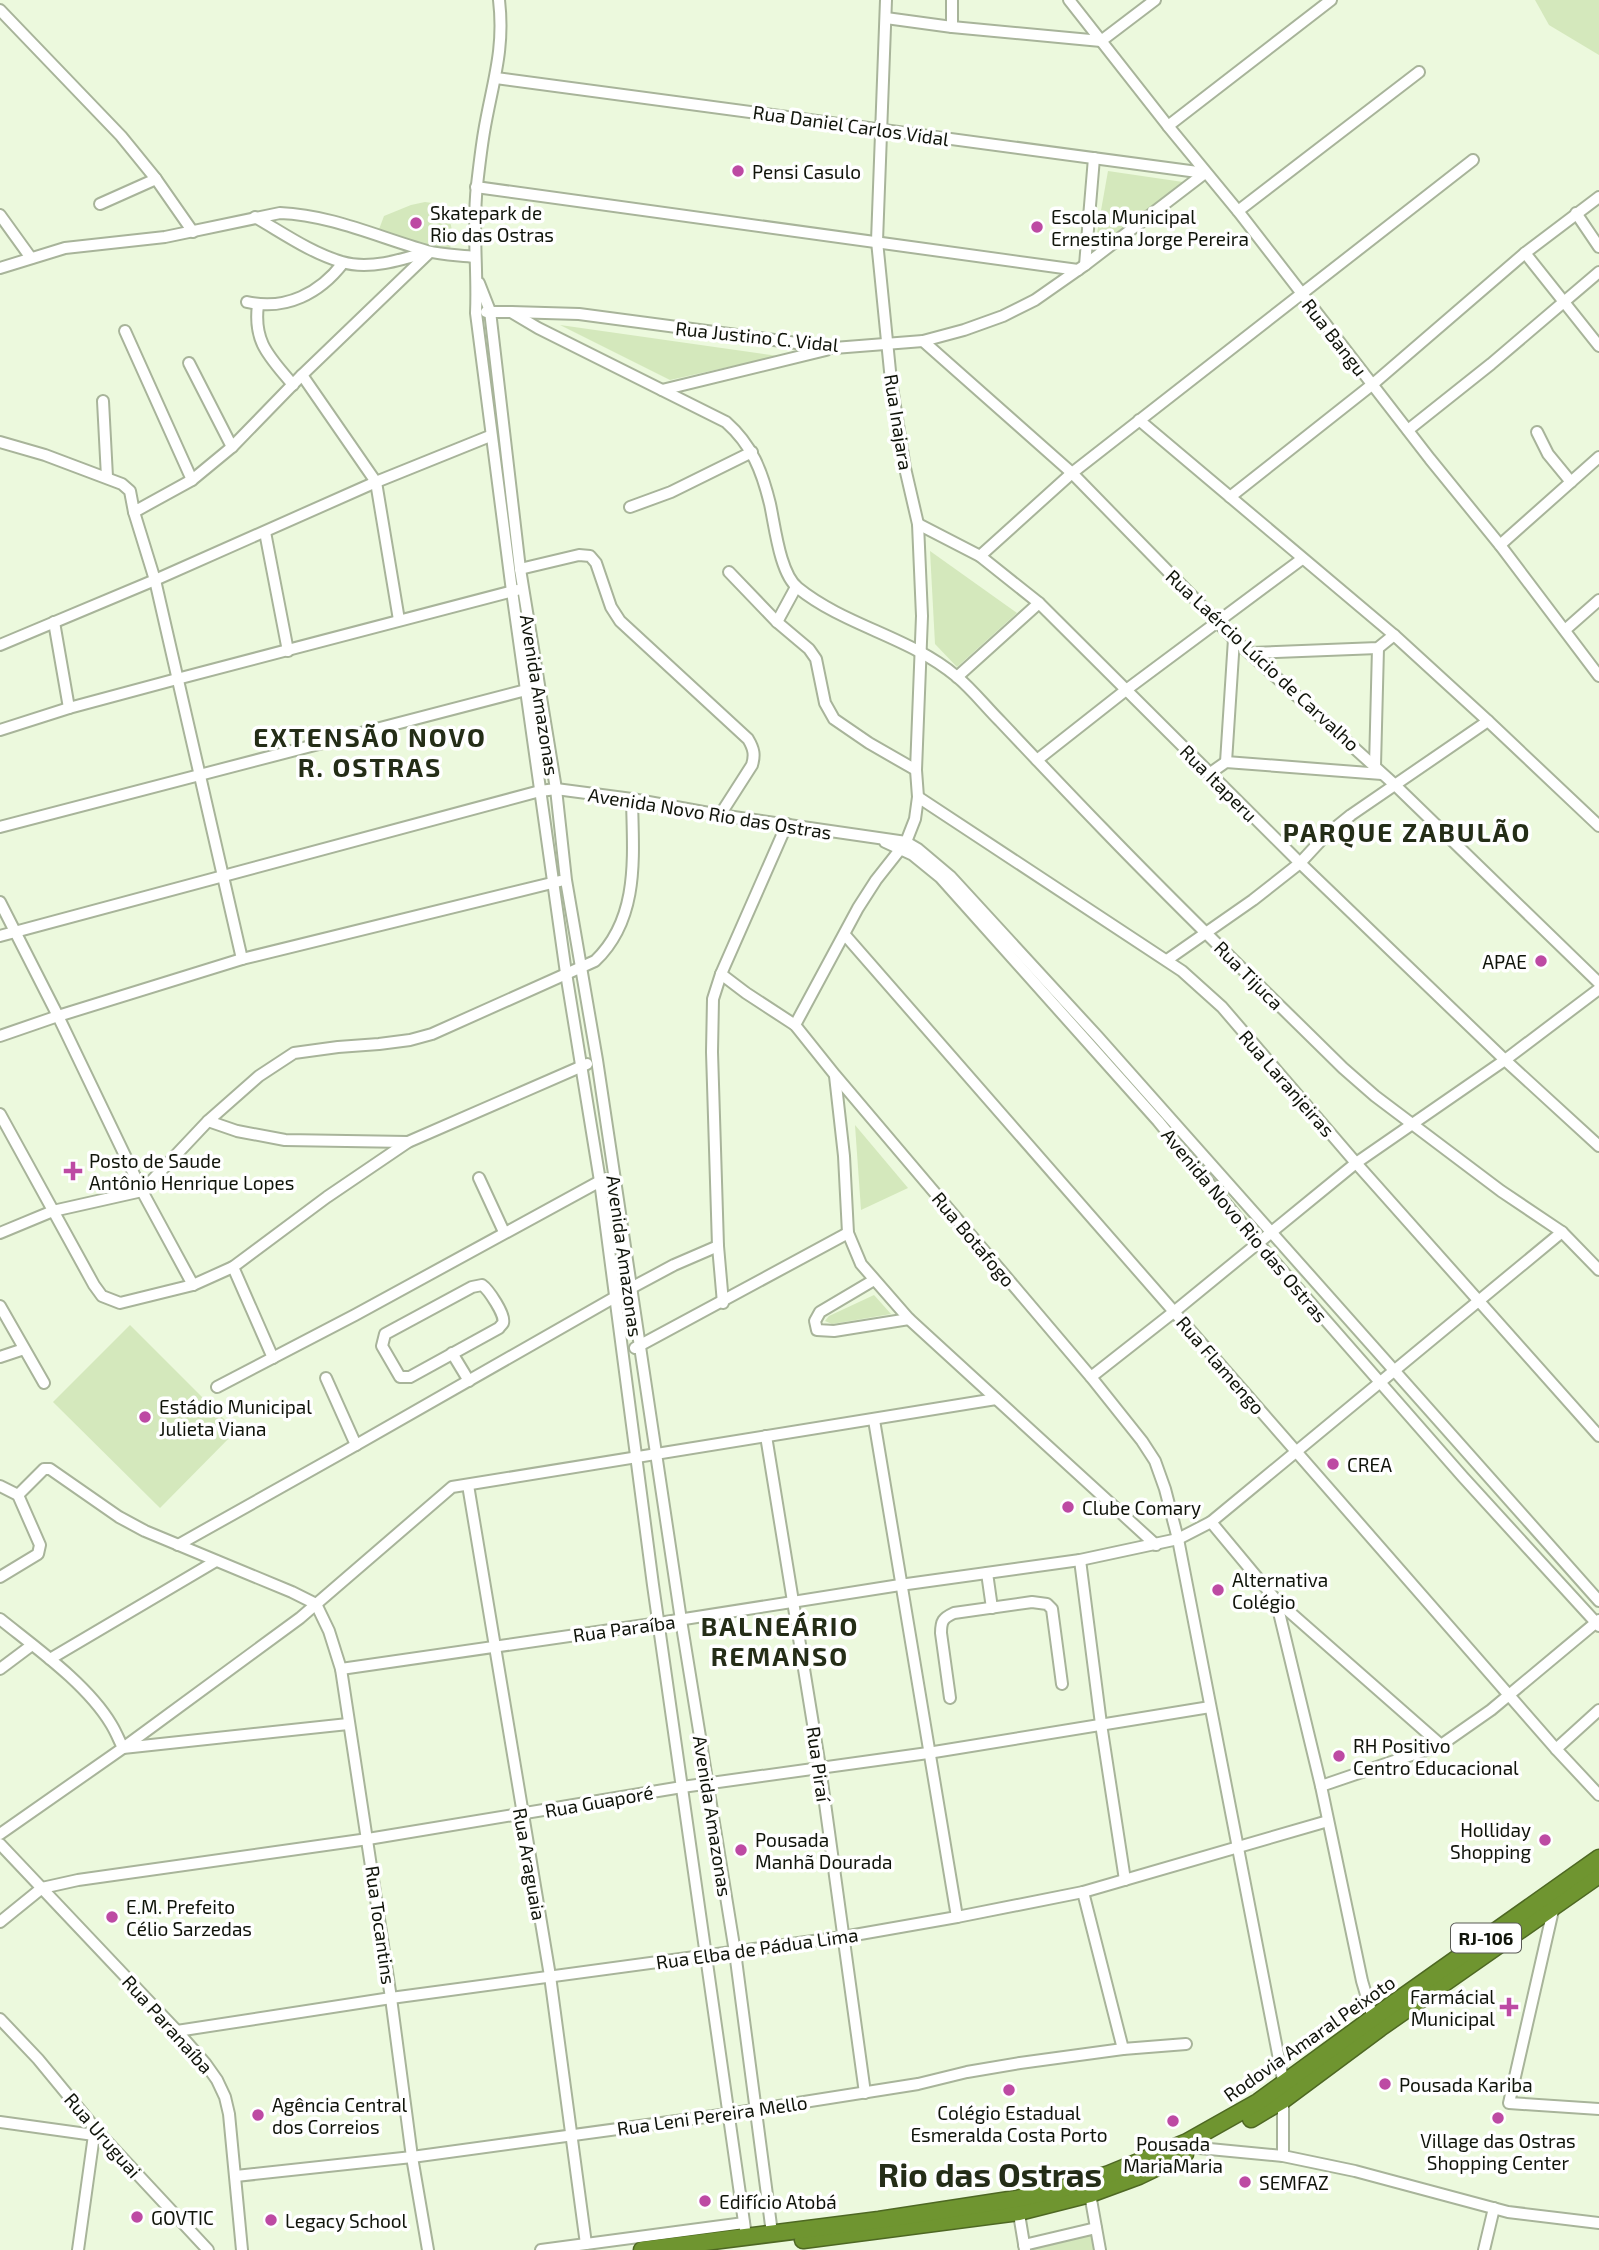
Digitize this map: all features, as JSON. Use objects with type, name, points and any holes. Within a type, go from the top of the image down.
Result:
[{"type":"highway","name":"Rodovia Amaral Peixoto","points":[[642,2250],[745,2230],[772,2233],[1017,2205],[1090,2194],[1139,2176],[1199,2148],[1284,2093],[1599,1858]]},
{"type":"highway","name":"Rodovia Amaral Peixoto","points":[[1376,2023],[1599,1875]]},
{"type":"highway","name":"Rodovia Amaral Peixoto","points":[[724,2250],[894,2230],[1017,2205],[1109,2174],[1187,2143],[1284,2093]]},
{"type":"street","name":"Avenida Amazonas","points":[[499,0],[501,44],[484,131],[474,220],[478,280],[476,313],[490,436],[555,789],[566,880],[597,1060],[681,1620],[736,1952],[772,2233]]},
{"type":"street","name":"Rua Inajara","points":[[886,0],[877,241],[886,343],[905,468],[918,523],[922,653],[916,770],[918,797],[915,819],[904,846]]},
{"type":"street","points":[[951,0],[952,27]]},
{"type":"street","name":"Rua Bangu","points":[[1069,0],[1500,545],[1599,676]]},
{"type":"street","points":[[886,18],[1101,41],[1154,0]]},
{"type":"street","points":[[1168,126],[1331,0]]},
{"type":"street","points":[[0,10],[121,136],[156,179],[193,232]]},
{"type":"street","points":[[1238,211],[1419,72]]},
{"type":"street","name":"Rua Daniel Carlos Vidal","points":[[496,78],[1205,173]]},
{"type":"street","points":[[476,187],[1082,267],[1094,158]]},
{"type":"street","points":[[980,556],[1072,473],[1473,160]]},
{"type":"street","name":"Rua Justino C. Vidal","points":[[476,313],[490,311],[579,314],[834,348],[923,341],[1003,316],[1035,300],[1205,173]]},
{"type":"street","points":[[100,204],[156,179]]},
{"type":"street","points":[[1230,496],[1373,384],[1525,253],[1599,197]]},
{"type":"street","points":[[0,268],[65,248],[193,232],[280,213],[331,221],[430,252],[475,257]]},
{"type":"street","points":[[1576,213],[1599,247]]},
{"type":"street","points":[[0,215],[31,258]]},
{"type":"street","points":[[256,217],[301,244],[343,263],[397,261],[430,252]]},
{"type":"street","points":[[134,512],[192,480],[232,447],[302,375],[430,252]]},
{"type":"street","points":[[1525,253],[1599,346]]},
{"type":"street","points":[[293,385],[270,357],[257,332],[253,304],[283,304],[311,293],[325,284],[343,263]]},
{"type":"street","points":[[1408,430],[1599,272]]},
{"type":"street","name":"Avenida Amazonas","points":[[478,280],[490,311],[520,569],[517,590],[526,690],[566,973],[600,1181],[705,1956],[745,2230]]},
{"type":"street","points":[[511,312],[726,422],[741,436],[752,452],[766,492],[784,565],[796,587],[777,622]]},
{"type":"street","points":[[125,331],[192,480]]},
{"type":"street","name":"Rua Laércio Lúcio de Carvalho","points":[[923,341],[1072,473],[1234,639],[1395,785],[1599,983]]},
{"type":"street","points":[[662,390],[834,348]]},
{"type":"street","points":[[189,363],[232,447]]},
{"type":"street","points":[[302,375],[376,482],[399,620]]},
{"type":"street","points":[[103,401],[107,477]]},
{"type":"street","points":[[1139,420],[1394,635],[1599,826]]},
{"type":"street","points":[[1537,432],[1548,454],[1571,482]]},
{"type":"street","points":[[0,645],[376,482],[490,436]]},
{"type":"street","points":[[0,442],[107,477],[130,491],[155,580],[242,959]]},
{"type":"street","points":[[631,508],[671,492],[752,452]]},
{"type":"street","points":[[1500,545],[1599,457]]},
{"type":"street","name":"Rua Itaperu","points":[[918,523],[980,556],[1039,603],[1300,863],[1599,1146]]},
{"type":"street","points":[[265,532],[288,651]]},
{"type":"street","points":[[520,569],[571,557],[590,556],[596,563],[611,607],[620,621],[742,732],[753,748],[752,765],[720,815]]},
{"type":"street","points":[[1037,760],[1302,559]]},
{"type":"street","points":[[729,572],[777,622],[809,649],[816,659],[825,704],[834,719],[916,770]]},
{"type":"street","name":"Rua Tijuca","points":[[796,587],[882,635],[922,653],[957,677],[1104,830],[1343,1068],[1375,1096],[1501,1191],[1562,1232],[1599,1270]]},
{"type":"street","points":[[0,730],[69,708],[517,590]]},
{"type":"street","points":[[1565,630],[1599,600]]},
{"type":"street","points":[[957,677],[1039,603]]},
{"type":"street","points":[[54,622],[69,708]]},
{"type":"street","points":[[1250,653],[1378,648],[1394,635]]},
{"type":"street","points":[[1226,762],[1234,639]]},
{"type":"street","points":[[1209,774],[1226,762],[1378,770],[1378,648]]},
{"type":"street","points":[[0,827],[526,690]]},
{"type":"street","points":[[1167,960],[1208,933],[1300,863],[1325,836],[1350,815],[1488,721]]},
{"type":"street","name":"Avenida Novo Rio das Ostras","points":[[0,936],[555,789],[879,839],[904,846],[925,855],[950,876],[1131,1073],[1392,1371],[1599,1601]]},
{"type":"street","name":"Rua Laranjeiras","points":[[918,797],[1167,960],[1222,1007],[1356,1163],[1599,1436]]},
{"type":"street","points":[[0,1233],[52,1211],[142,1191],[208,1121],[259,1076],[294,1053],[410,1040],[432,1034],[595,961],[607,949],[630,900],[633,874],[632,799]]},
{"type":"street","points":[[723,1303],[718,1246],[713,999],[721,974],[787,824]]},
{"type":"street","points":[[795,1025],[876,880],[904,846]]},
{"type":"street","name":"Avenida Novo Rio das Ostras","points":[[904,846],[940,877],[1158,1121],[1258,1243],[1463,1477],[1598,1623]]},
{"type":"street","points":[[0,1036],[242,959],[566,880]]},
{"type":"street","points":[[0,902],[142,1191],[193,1285]]},
{"type":"street","name":"Rua Flamengo","points":[[845,934],[1508,1695],[1599,1795]]},
{"type":"street","name":"Rua Botafogo","points":[[721,974],[795,1025],[1091,1377],[1155,1461],[1178,1539],[1239,1846],[1284,2093],[1283,2156]]},
{"type":"street","points":[[1091,1377],[1356,1163],[1506,1060],[1599,989]]},
{"type":"street","points":[[0,1114],[94,1285],[102,1296],[120,1303],[193,1285],[233,1267],[408,1142],[597,1060]]},
{"type":"street","points":[[835,1075],[844,1156],[848,1233],[861,1264],[909,1319],[1156,1545]]},
{"type":"street","points":[[208,1121],[285,1140],[408,1142]]},
{"type":"street","points":[[217,1387],[613,1174]]},
{"type":"street","points":[[479,1178],[504,1232]]},
{"type":"street","name":"Rua Paraíba","points":[[341,1669],[1080,1560],[1178,1539],[1211,1522],[1562,1232]]},
{"type":"street","points":[[623,1354],[723,1303],[848,1233]]},
{"type":"street","points":[[178,1545],[614,1297],[674,1265],[718,1246]]},
{"type":"street","points":[[233,1267],[273,1358]]},
{"type":"street","points":[[874,1280],[820,1312],[814,1321],[817,1329],[834,1331],[909,1319]]},
{"type":"street","points":[[482,1285],[503,1317],[503,1323],[499,1328],[452,1353],[405,1378],[396,1372],[382,1346],[382,1340],[385,1334],[472,1287],[482,1285]]},
{"type":"street","points":[[0,1306],[44,1383]]},
{"type":"street","points":[[0,1357],[24,1349]]},
{"type":"street","points":[[452,1353],[469,1381]]},
{"type":"street","points":[[326,1378],[356,1446]]},
{"type":"street","points":[[0,1834],[300,1618],[452,1487],[996,1399]]},
{"type":"street","points":[[874,1420],[957,1917]]},
{"type":"street","name":"Rua Piraí","points":[[766,1436],[820,1767],[865,2093]]},
{"type":"street","points":[[18,1495],[44,1469],[50,1469],[119,1517],[145,1531],[316,1604]]},
{"type":"street","name":"Rua Araguaia","points":[[468,1485],[550,1976],[586,2244]]},
{"type":"street","points":[[0,1486],[18,1495],[40,1545],[38,1554],[0,1577]]},
{"type":"street","points":[[1211,1522],[1276,1600],[1441,1745]]},
{"type":"street","points":[[1080,1560],[1125,1880]]},
{"type":"street","points":[[50,1659],[216,1561]]},
{"type":"street","points":[[987,1573],[992,1608]]},
{"type":"street","points":[[1276,1600],[1321,1786],[1363,1981],[1376,2023]]},
{"type":"street","points":[[950,1698],[941,1644],[941,1623],[944,1618],[954,1613],[1032,1602],[1047,1604],[1052,1609],[1062,1684]]},
{"type":"street","name":"Rua Tocantins","points":[[316,1604],[329,1631],[341,1669],[428,2250]]},
{"type":"street","points":[[0,1619],[50,1659],[97,1704],[111,1723],[123,1748]]},
{"type":"street","points":[[1321,1786],[1441,1745],[1491,1710],[1598,1623]]},
{"type":"street","points":[[0,1670],[32,1645]]},
{"type":"street","name":"Rua Guaporé","points":[[0,1922],[42,1888],[78,1880],[368,1839],[682,1787],[928,1753],[1210,1707]]},
{"type":"street","points":[[1556,1749],[1599,1710]]},
{"type":"street","points":[[123,1748],[348,1724]]},
{"type":"street","name":"Rua Elba de Pádua Lima","points":[[177,2031],[391,1998],[843,1937],[957,1917],[1083,1892],[1328,1821]]},
{"type":"street","name":"Rua Paranaíba","points":[[0,1844],[177,2031],[218,2080],[225,2097],[236,2176],[242,2250]]},
{"type":"street","points":[[1083,1892],[1123,2049]]},
{"type":"street","points":[[1554,1906],[1509,2103],[1599,2109]]},
{"type":"street","name":"Rua Uruguai","points":[[0,2019],[38,2059],[96,2134],[208,2250]]},
{"type":"street","name":"Rua Leni Pereira Mello","points":[[236,2176],[412,2157],[729,2115],[918,2084],[1007,2065],[1123,2049],[1186,2044]]},
{"type":"street","points":[[0,2122],[96,2134],[78,2250]]},
{"type":"street","points":[[1199,2148],[1283,2156],[1355,2171],[1494,2208],[1528,2215],[1599,2223]]},
{"type":"street","points":[[1090,2194],[1100,2250]]},
{"type":"street","points":[[1017,2205],[1025,2247],[1096,2228]]},
{"type":"street","points":[[1484,2250],[1494,2208]]},
{"type":"street","points":[[541,2250],[745,2230]]},
{"type":"green space","points":[[1535,0],[1599,0],[1599,55],[1549,25]]},
{"type":"green space","points":[[1108,171],[1183,182],[1094,250]]},
{"type":"green space","name":"Skatepark de Rio das Ostras","points":[[425,202],[446,205],[452,230],[450,251],[378,232],[384,216]]},
{"type":"green space","points":[[560,325],[778,356],[670,380]]},
{"type":"green space","points":[[930,551],[1017,613],[957,667],[935,644]]},
{"type":"green space","points":[[855,1125],[908,1188],[861,1210]]},
{"type":"green space","points":[[874,1295],[891,1314],[832,1324],[825,1321],[829,1316]]},
{"type":"green space","name":"Estádio Municipal Julieta Viana","points":[[130,1325],[236,1431],[160,1508],[53,1402]]},
{"type":"green space","points":[[1092,2235],[1095,2250],[1031,2249]]},
{"type":"place","name":"Pensi Casulo","points":[[738,171]]},
{"type":"place","name":"Skatepark de Rio das Ostras","points":[[416,223]]},
{"type":"place","name":"Escola Municipal Ernestina Jorge Pereira","points":[[1037,227]]},
{"type":"place","name":"APAE","points":[[1541,961]]},
{"type":"place","name":"Posto de Saude Antônio Henrique Lopes","points":[[73,1171]]},
{"type":"place","name":"Estádio Municipal Julieta Viana","points":[[145,1417]]},
{"type":"place","name":"CREA","points":[[1333,1464]]},
{"type":"place","name":"Clube Comary","points":[[1068,1507]]},
{"type":"place","name":"Alternativa Colégio","points":[[1218,1590]]},
{"type":"place","name":"RH Positivo Centro Educacional","points":[[1339,1756]]},
{"type":"place","name":"Holliday Shopping","points":[[1545,1840]]},
{"type":"place","name":"Pousada Manhã Dourada","points":[[741,1850]]},
{"type":"place","name":"E.M. Prefeito Célio Sarzedas","points":[[112,1917]]},
{"type":"place","name":"Farmácial Municipal","points":[[1509,2007]]},
{"type":"place","name":"Pousada Kariba","points":[[1385,2084]]},
{"type":"place","name":"Colégio Estadual Esmeralda Costa Porto","points":[[1009,2090]]},
{"type":"place","name":"Agência Central dos Correios","points":[[258,2115]]},
{"type":"place","name":"Village das Ostras Shopping Center","points":[[1498,2118]]},
{"type":"place","name":"Pousada MariaMaria","points":[[1173,2121]]},
{"type":"place","name":"SEMFAZ","points":[[1245,2182]]},
{"type":"place","name":"Edifício Atobá","points":[[705,2201]]},
{"type":"place","name":"GOVTIC","points":[[137,2217]]},
{"type":"place","name":"Legacy School","points":[[271,2220]]},
{"type":"district","name":"EXTENSÃO NOVO R. OSTRAS","points":[[370,751]]},
{"type":"district","name":"PARQUE ZABULÃO","points":[[1407,831]]},
{"type":"district","name":"BALNEÁRIO REMANSO","points":[[780,1640]]},
{"type":"district","name":"Rio das Ostras","points":[[990,2174]]}]
